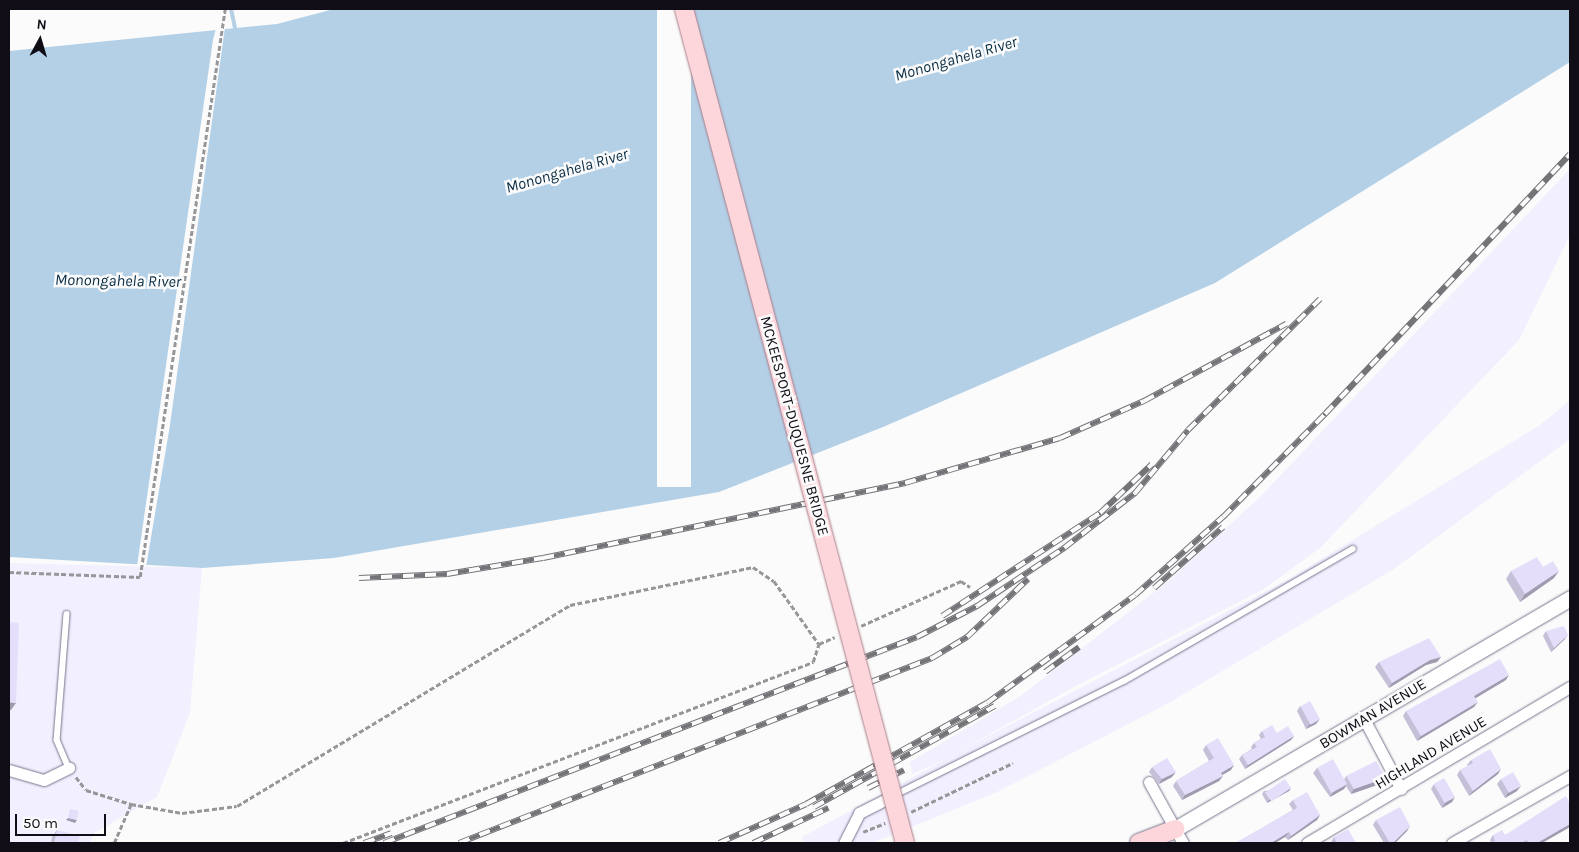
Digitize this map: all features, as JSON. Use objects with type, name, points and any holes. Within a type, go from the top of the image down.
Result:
[{"type":"main road","name":"MCKEESPORT-DUQUESNE BRIDGE","points":[[673,9],[894,843]]},
{"type":"main road","name":"MCKEESPORT-DUQUESNE BRIDGE","points":[[684,9],[905,843]]},
{"type":"main road","name":"BOWMAN AVENUE","points":[[1175,839],[1364,719],[1570,598]]},
{"type":"main road","points":[[1139,843],[1175,839]]},
{"type":"main road","points":[[1159,843],[1175,839]]},
{"type":"street","name":"HIGHLAND AVENUE","points":[[1306,843],[1401,789],[1570,687]]},
{"type":"street","points":[[1364,719],[1401,789]]},
{"type":"street","points":[[9,770],[44,780],[69,768]]},
{"type":"street","points":[[1452,843],[1570,776]]},
{"type":"street","points":[[1149,782],[1175,839]]},
{"type":"street","points":[[845,841],[859,813],[889,798]]},
{"type":"lane","points":[[889,798],[1124,682],[1353,549]]},
{"type":"lane","points":[[67,614],[58,740],[69,768]]},
{"type":"path","points":[[9,572],[140,577],[225,9]]},
{"type":"path","points":[[69,768],[86,790],[131,804],[182,813],[237,806],[477,657],[570,605],[642,588],[753,567],[774,581],[818,644]]},
{"type":"path","points":[[857,628],[961,581],[970,587]]},
{"type":"path","points":[[818,644],[842,634]]},
{"type":"path","points":[[343,843],[813,662],[818,644]]},
{"type":"path","points":[[905,814],[1013,763]]},
{"type":"path","points":[[114,843],[131,804]]},
{"type":"path","points":[[845,841],[888,822]]},
{"type":"shaded area","points":[[1570,169],[1570,235],[1519,340],[1320,548],[1264,589],[1074,687],[954,754],[1289,579],[1540,425],[1570,400],[1570,439],[1394,569],[1167,704],[997,792],[872,843],[804,843],[802,837],[946,759],[912,774],[910,762],[1022,695],[1171,579],[1261,496]]},
{"type":"shaded area","points":[[9,563],[202,568],[190,713],[157,797],[94,833],[90,843],[9,843]]},
{"type":"water","name":"Monongahela River","points":[[334,9],[1570,9],[1570,62],[1215,283],[883,427],[719,492],[334,558],[202,568],[9,557],[9,51],[277,24]]},
{"type":"pier","points":[[657,9],[691,9],[691,487],[657,487]]},
{"type":"pier","points":[[225,27],[170,425],[146,567],[137,566],[213,40],[216,28]]},
{"type":"building","points":[[1537,557],[1543,567],[1553,561],[1559,571],[1525,594],[1511,571]]},
{"type":"building","points":[[9,622],[19,623],[16,703],[9,702]]},
{"type":"building","points":[[1564,626],[1568,635],[1554,648],[1546,631]]},
{"type":"building","points":[[1429,638],[1441,657],[1430,660],[1392,683],[1379,662]]},
{"type":"building","points":[[1500,659],[1509,675],[1474,696],[1478,702],[1421,736],[1406,711]]},
{"type":"building","points":[[1310,701],[1320,719],[1311,725],[1300,706]]},
{"type":"building","points":[[1272,725],[1277,733],[1288,726],[1294,736],[1248,765],[1242,755],[1257,747],[1254,743],[1265,737],[1262,731]]},
{"type":"building","points":[[1218,738],[1234,765],[1221,773],[1223,776],[1185,795],[1176,781],[1214,758],[1206,745]]},
{"type":"building","points":[[1490,749],[1501,769],[1473,791],[1460,770],[1473,763],[1471,760]]},
{"type":"building","points":[[1167,758],[1176,772],[1162,779],[1152,767]]},
{"type":"building","points":[[1333,759],[1347,784],[1331,793],[1317,768]]},
{"type":"building","points":[[1376,761],[1386,778],[1354,789],[1346,776]]},
{"type":"building","points":[[1513,772],[1521,786],[1509,793],[1501,779]]},
{"type":"building","points":[[1444,778],[1455,797],[1445,803],[1434,784]]},
{"type":"building","points":[[1285,779],[1291,788],[1271,802],[1265,792]]},
{"type":"building","points":[[1307,792],[1320,815],[1291,836],[1289,832],[1271,843],[1237,842],[1297,808],[1293,800]]},
{"type":"building","points":[[1566,796],[1570,804],[1570,824],[1537,843],[1528,843],[1527,840],[1521,843],[1489,843],[1495,841],[1493,835],[1502,830],[1505,835]]},
{"type":"building","points":[[1400,807],[1410,826],[1393,843],[1390,843],[1376,820]]},
{"type":"building","points":[[70,809],[79,811],[77,820],[68,818]]},
{"type":"building","points":[[1348,829],[1356,843],[1337,843],[1334,837]]},
{"type":"building","points":[[57,830],[80,836],[78,843],[54,843]]},
{"type":"waterway","points":[[231,9],[235,28]]},
{"type":"railway","points":[[719,843],[806,804],[987,703],[1135,595],[1223,517],[1325,414],[1570,154]]},
{"type":"railway","points":[[384,843],[917,637],[977,606],[1064,548],[1135,493],[1188,430],[1320,299]]},
{"type":"railway","points":[[359,578],[447,574],[543,558],[905,483],[1060,438],[1144,401],[1286,324]]},
{"type":"railway","points":[[942,616],[1100,513],[1152,464]]},
{"type":"railway","points":[[1154,588],[1223,527]]},
{"type":"railway","points":[[459,843],[932,658],[967,637],[1028,579]]},
{"type":"railway","points":[[1045,672],[1079,647]]},
{"type":"railway","points":[[814,807],[995,706]]},
{"type":"railway","points":[[868,788],[904,770]]},
{"type":"railway","points":[[753,843],[828,808]]},
{"type":"railway","points":[[364,843],[391,833]]}]
